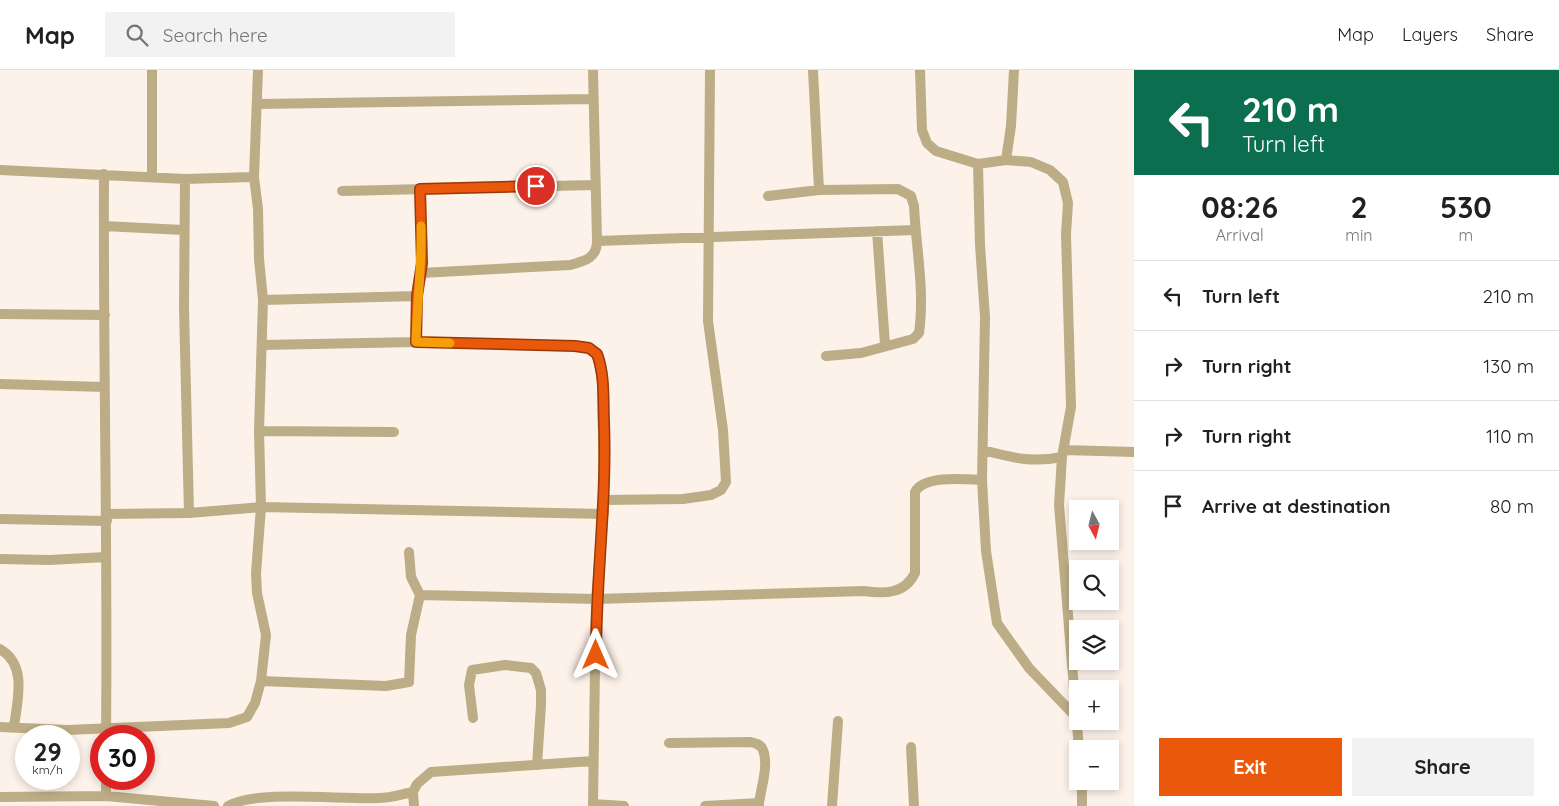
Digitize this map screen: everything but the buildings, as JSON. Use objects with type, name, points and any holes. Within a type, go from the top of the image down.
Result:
[{"type":"street","points":[[152,70],[152,177]]},
{"type":"street","points":[[155,728],[229,723],[247,717],[256,703],[262,681],[266,635],[257,593],[256,573],[260,507],[259,431],[263,300],[259,259],[258,209],[254,177],[258,70]]},
{"type":"street","points":[[421,273],[570,265],[591,258],[597,250],[592,99],[593,70]]},
{"type":"street","points":[[604,500],[683,498],[711,495],[721,490],[726,482],[722,421],[708,321],[710,70]]},
{"type":"street","points":[[813,70],[819,190]]},
{"type":"street","points":[[920,70],[922,130],[927,142],[936,151],[978,164],[1006,160],[1031,162],[1050,170],[1063,182],[1068,203],[1066,234],[1071,406],[1063,453],[1060,504],[1073,680]]},
{"type":"street","points":[[1006,160],[1011,126],[1014,70]]},
{"type":"street","points":[[258,104],[592,99]]},
{"type":"street","points":[[978,164],[980,245],[985,317],[982,480],[986,551],[997,623],[1029,668],[1069,711]]},
{"type":"street","points":[[0,170],[185,179],[254,177]]},
{"type":"street","points":[[104,174],[106,315],[104,386],[107,517],[106,725]]},
{"type":"street","points":[[185,179],[183,230],[189,513]]},
{"type":"street","points":[[342,191],[595,185]]},
{"type":"street","points":[[416,342],[417,296],[421,273],[420,189]]},
{"type":"street","points":[[768,196],[819,190],[898,190],[911,196],[914,206],[921,285],[919,334],[913,339],[885,344],[861,353],[826,356]]},
{"type":"street","points":[[104,226],[183,230]]},
{"type":"street","points":[[597,241],[915,230]]},
{"type":"street","points":[[877,231],[885,344]]},
{"type":"street","points":[[263,300],[417,296]]},
{"type":"street","points":[[0,314],[106,315]]},
{"type":"street","points":[[262,345],[416,342],[575,346],[589,348],[597,354],[602,379],[604,514],[596,599],[593,805],[624,806]]},
{"type":"street","points":[[0,384],[104,386]]},
{"type":"street","points":[[259,431],[394,432]]},
{"type":"street","points":[[983,450],[1025,460],[1063,453],[1134,452]]},
{"type":"street","points":[[420,595],[596,599],[864,591],[882,594],[899,590],[911,583],[916,574],[916,492],[918,487],[928,481],[982,480]]},
{"type":"street","points":[[0,519],[107,517],[260,507],[414,508],[604,514]]},
{"type":"street","points":[[262,681],[386,686],[409,682],[411,635],[420,595],[411,577],[409,552]]},
{"type":"street","points":[[0,559],[49,560],[106,557]]},
{"type":"street","points":[[0,649],[16,664],[19,684],[14,727]]},
{"type":"street","points":[[473,718],[469,685],[472,670],[505,665],[531,668],[536,673],[541,690],[537,765]]},
{"type":"street","points":[[832,806],[838,721]]},
{"type":"street","points":[[0,727],[90,731]]},
{"type":"street","points":[[668,743],[750,742],[759,744],[763,750],[765,769],[759,805],[705,806]]},
{"type":"street","points":[[911,747],[914,806]]},
{"type":"street","points":[[414,806],[413,792],[418,784],[431,772],[593,761]]},
{"type":"street","points":[[106,790],[106,796]]},
{"type":"street","points":[[1082,790],[1082,806]]},
{"type":"street","points":[[228,806],[239,800],[263,797],[381,798],[413,792]]},
{"type":"street","points":[[0,796],[106,796],[214,806]]},
{"type":"slow traffic","points":[[421,226],[422,263],[420,287],[417,296],[416,342],[450,343]]},
{"type":"route","points":[[536,186],[420,189],[422,263],[420,287],[417,296],[416,342],[575,346],[589,348],[597,354],[601,364],[605,440],[604,508],[596,599],[596,655]]}]
